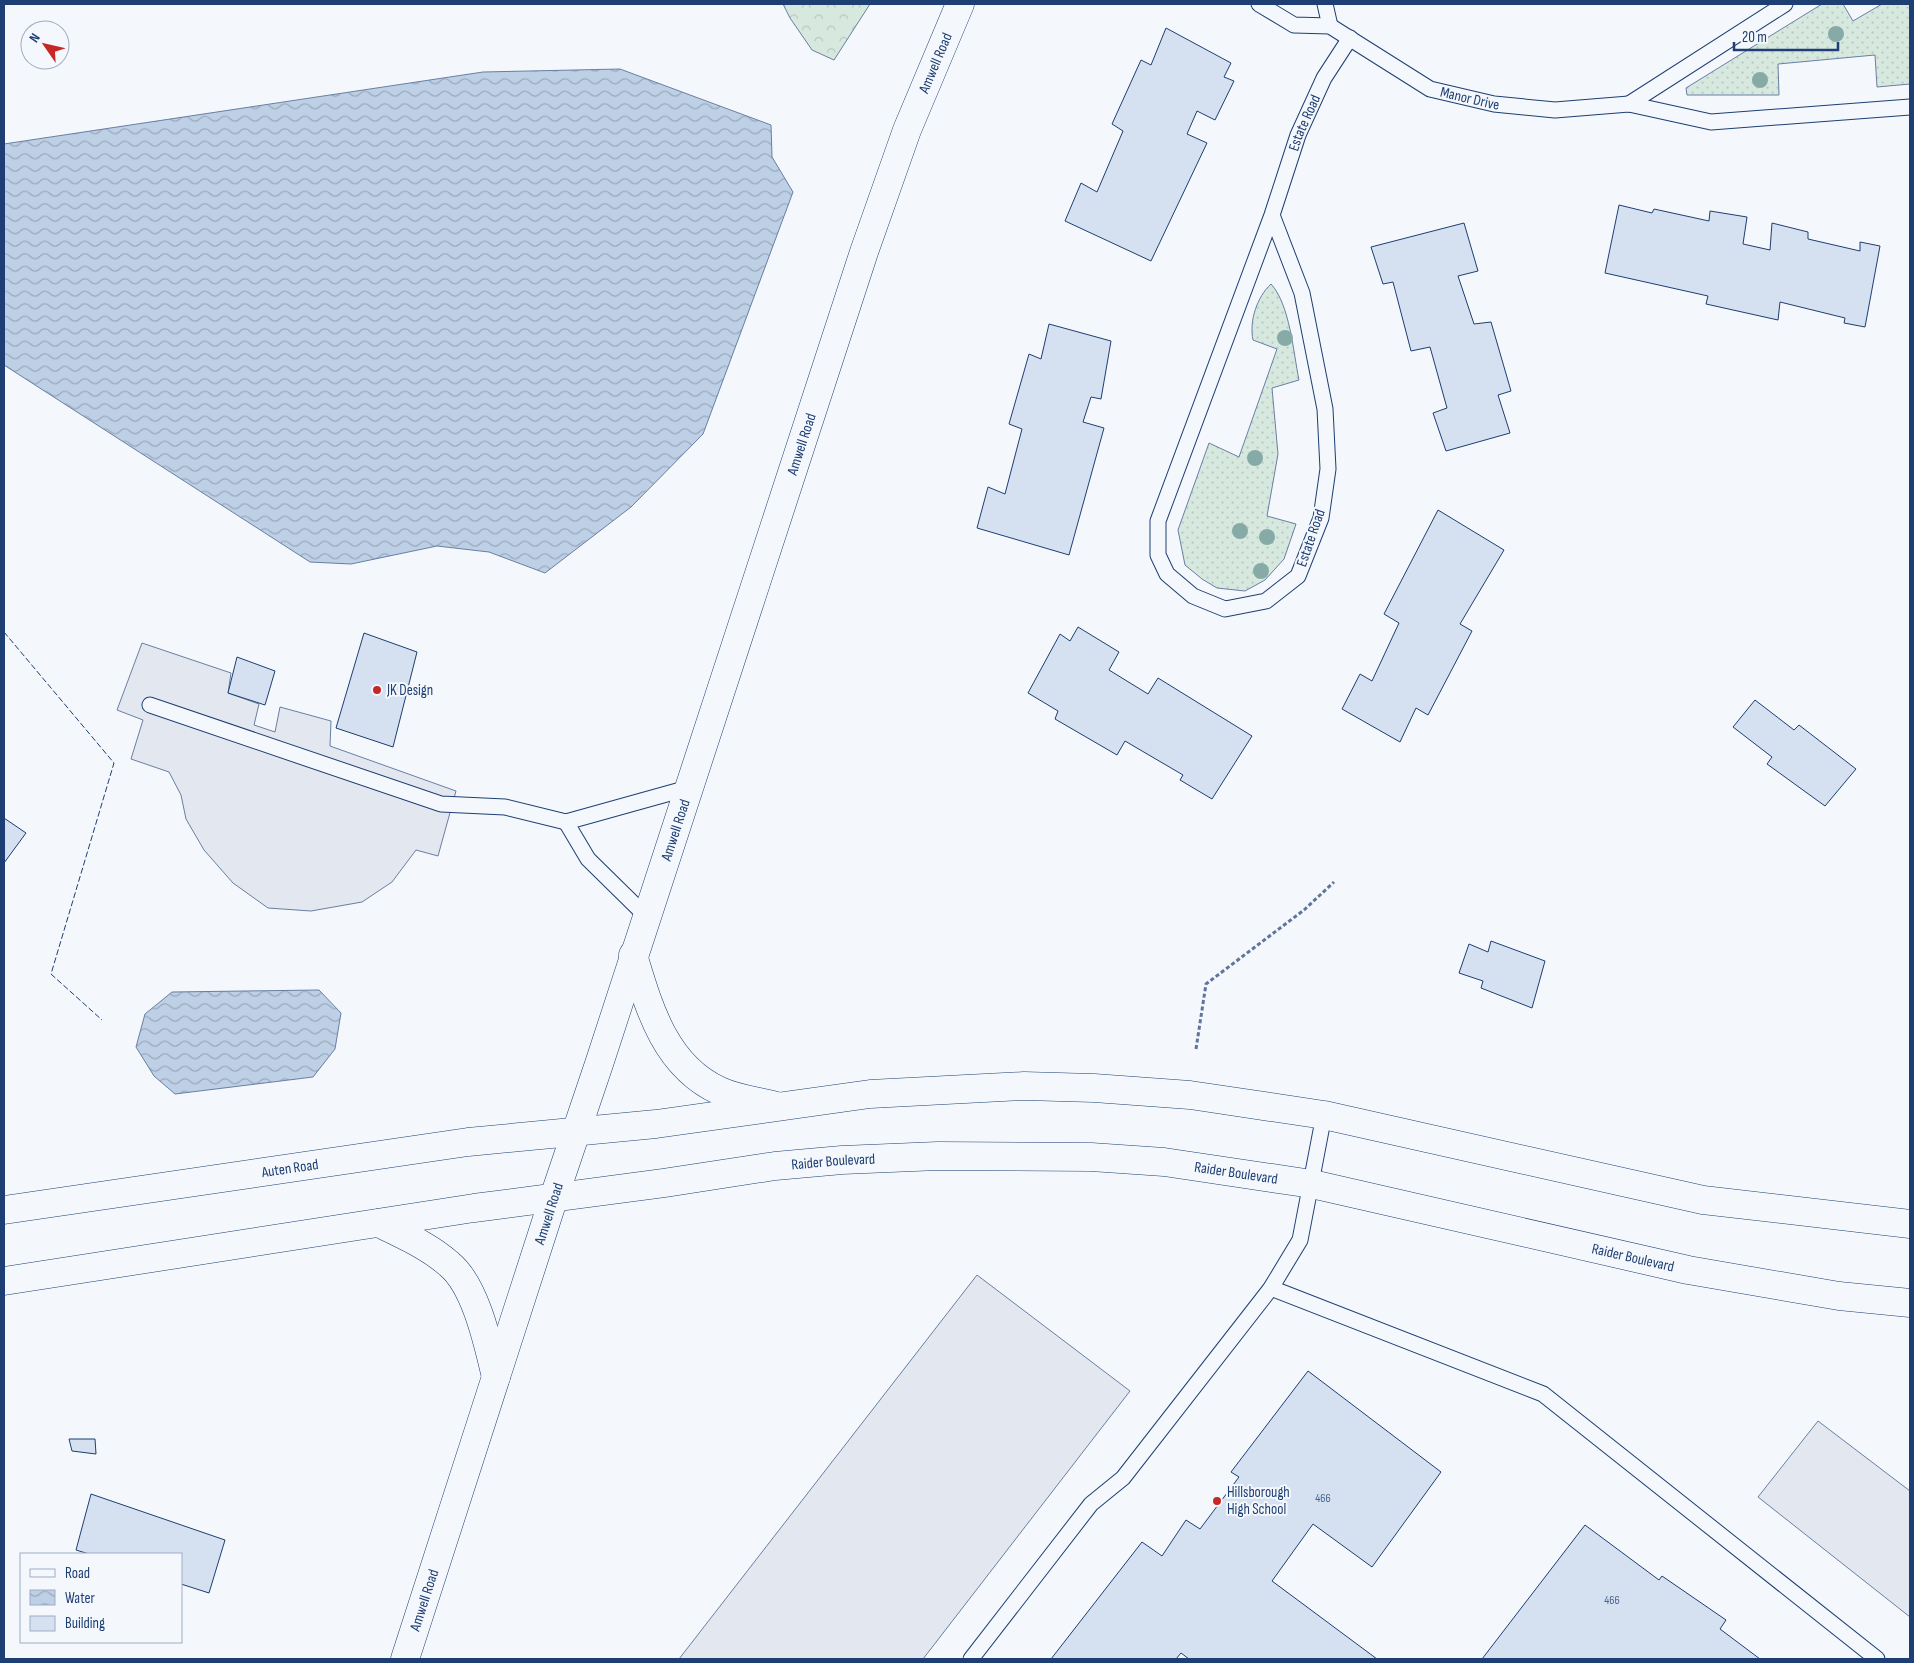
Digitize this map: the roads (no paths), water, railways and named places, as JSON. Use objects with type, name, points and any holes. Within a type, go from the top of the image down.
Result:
[{"type":"street","name":"Amwell Road","points":[[405,1659],[554,1196],[577,1131],[867,242],[907,130],[960,4]]},
{"type":"street","points":[[633,955],[650,1010],[665,1042],[677,1058],[692,1072],[720,1091],[776,1106]]},
{"type":"street","points":[[577,1131],[656,1124],[870,1094],[1024,1086],[1094,1088],[1190,1096],[1324,1115],[1703,1200],[1910,1224]]},
{"type":"street","name":"Auten Road","points":[[4,1210],[468,1142],[577,1131]]},
{"type":"street","name":"Raider Boulevard","points":[[554,1196],[664,1183],[775,1166],[842,1160],[938,1156],[1090,1157],[1164,1162],[1312,1184],[1688,1270],[1839,1296],[1910,1303]]},
{"type":"street","points":[[4,1281],[554,1196]]},
{"type":"street","points":[[379,1223],[410,1238],[450,1264],[467,1287],[488,1345],[496,1377]]},
{"type":"lane","name":"Manor Drive","points":[[1259,4],[1294,25],[1330,26],[1430,88],[1494,104],[1555,110],[1629,104],[1711,122],[1910,107]]},
{"type":"lane","points":[[1325,4],[1330,26]]},
{"type":"lane","name":"Manor Drive","points":[[1629,104],[1785,4]]},
{"type":"lane","name":"Estate Road","points":[[1272,215],[1302,293],[1325,409],[1328,469],[1321,518],[1298,576],[1266,601],[1225,609],[1193,596],[1167,574],[1158,554],[1158,521],[1272,215],[1298,135],[1324,78],[1350,38]]},
{"type":"lane","points":[[150,705],[442,804],[505,807],[566,822],[688,788]]},
{"type":"lane","points":[[566,822],[588,859],[646,916]]},
{"type":"lane","points":[[971,1659],[1091,1504],[1123,1478],[1271,1288],[1300,1240],[1324,1115]]},
{"type":"lane","points":[[1271,1288],[1543,1394],[1877,1659]]},
{"type":"water","points":[[620,69],[771,125],[772,157],[793,192],[703,434],[631,507],[545,573],[489,552],[437,546],[351,564],[310,562],[4,365],[4,144],[483,72]]},
{"type":"water","points":[[319,990],[341,1013],[335,1049],[313,1077],[175,1094],[154,1076],[136,1047],[145,1014],[172,992]]},
{"type":"place","name":"JK Design","points":[[377,690]]},
{"type":"place","name":"Hillsborough High School","points":[[1217,1501]]}]
